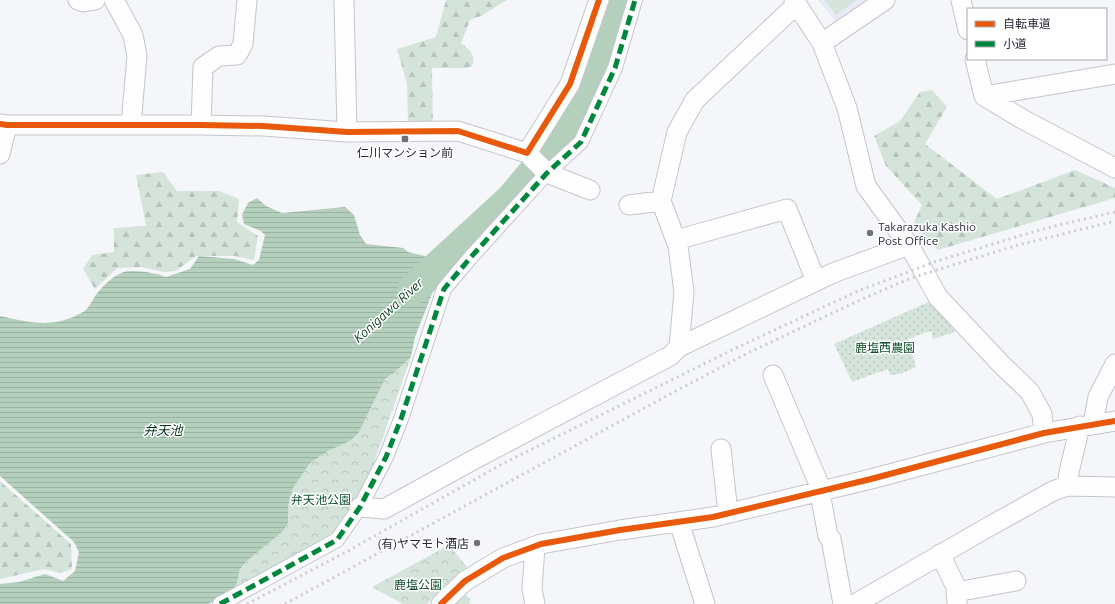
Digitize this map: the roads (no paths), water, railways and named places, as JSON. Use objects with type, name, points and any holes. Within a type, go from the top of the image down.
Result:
[{"type":"street","points":[[78,0],[83,2],[95,0]]},
{"type":"street","points":[[114,0],[133,35],[137,56],[131,124]]},
{"type":"street","points":[[200,124],[203,67],[219,56],[237,55],[243,44],[247,0]]},
{"type":"street","points":[[344,0],[347,132]]},
{"type":"street","points":[[527,153],[570,84],[599,0]]},
{"type":"street","points":[[220,604],[337,540],[360,507],[386,458],[401,419],[444,289],[547,173],[581,142],[615,68],[635,0]]},
{"type":"street","points":[[822,43],[886,0]]},
{"type":"street","points":[[961,0],[967,26]]},
{"type":"street","points":[[679,348],[684,292],[678,246],[661,201],[677,132],[695,100],[796,2],[822,43],[847,108],[866,186],[909,245],[938,297],[1001,364],[1030,392],[1042,414],[1044,433]]},
{"type":"street","points":[[975,60],[984,96],[1024,120],[1115,168]]},
{"type":"street","points":[[984,96],[1115,74]]},
{"type":"street","points":[[0,154],[3,125],[200,124],[262,126],[347,132],[458,131],[527,153],[547,173],[590,190]]},
{"type":"street","points":[[629,205],[661,201]]},
{"type":"street","points":[[676,240],[787,209],[816,281]]},
{"type":"street","points":[[360,507],[384,509],[473,460],[670,356],[679,348],[833,273],[909,245]]},
{"type":"street","points":[[1067,486],[1069,472],[1098,397],[1115,364]]},
{"type":"street","points":[[773,375],[818,482],[828,536],[831,539],[843,604]]},
{"type":"street","points":[[441,604],[465,580],[503,558],[542,544],[620,530],[713,517],[877,478],[1044,433],[1115,421]]},
{"type":"street","points":[[720,449],[728,513]]},
{"type":"street","points":[[855,604],[940,554],[1053,491],[1067,486],[1115,487]]},
{"type":"street","points":[[679,522],[705,604]]},
{"type":"street","points":[[535,547],[532,589],[535,604]]},
{"type":"street","points":[[940,554],[956,587],[957,598],[1016,581]]},
{"type":"water","name":"弁天池","points":[[257,198],[266,206],[282,213],[345,207],[354,215],[360,235],[366,244],[403,248],[408,252],[437,259],[442,257],[450,265],[437,281],[415,337],[411,357],[385,379],[358,434],[350,441],[328,451],[310,463],[293,488],[288,506],[288,523],[283,531],[248,560],[240,569],[237,583],[232,592],[208,604],[0,604],[0,584],[19,582],[45,574],[63,581],[75,571],[79,552],[74,542],[0,476],[0,316],[22,321],[42,323],[62,321],[85,311],[105,285],[124,272],[139,271],[166,277],[190,269],[199,256],[234,259],[253,265],[259,260],[265,235],[261,231],[244,224],[242,215],[248,203]]},
{"type":"waterway","name":"Konigawa River","points":[[413,289],[511,199],[557,144],[602,53],[618,0]]},
{"type":"railway","points":[[247,604],[346,552],[504,463],[736,348],[858,291],[937,261],[1046,228],[1115,212]]},
{"type":"railway","points":[[285,604],[672,393],[750,352],[860,300],[911,278],[1018,245],[1115,221]]},
{"type":"place","name":"仁川マンション前","points":[[405,139]]},
{"type":"place","name":"Takarazuka Kashio Post Office","points":[[870,233]]},
{"type":"place","name":"(有)ヤマモト酒店","points":[[477,543]]},
{"type":"park label","name":"鹿塩西農園","points":[[885,347]]},
{"type":"park label","name":"弁天池公園","points":[[321,499]]},
{"type":"park label","name":"鹿塩公園","points":[[418,584]]}]
